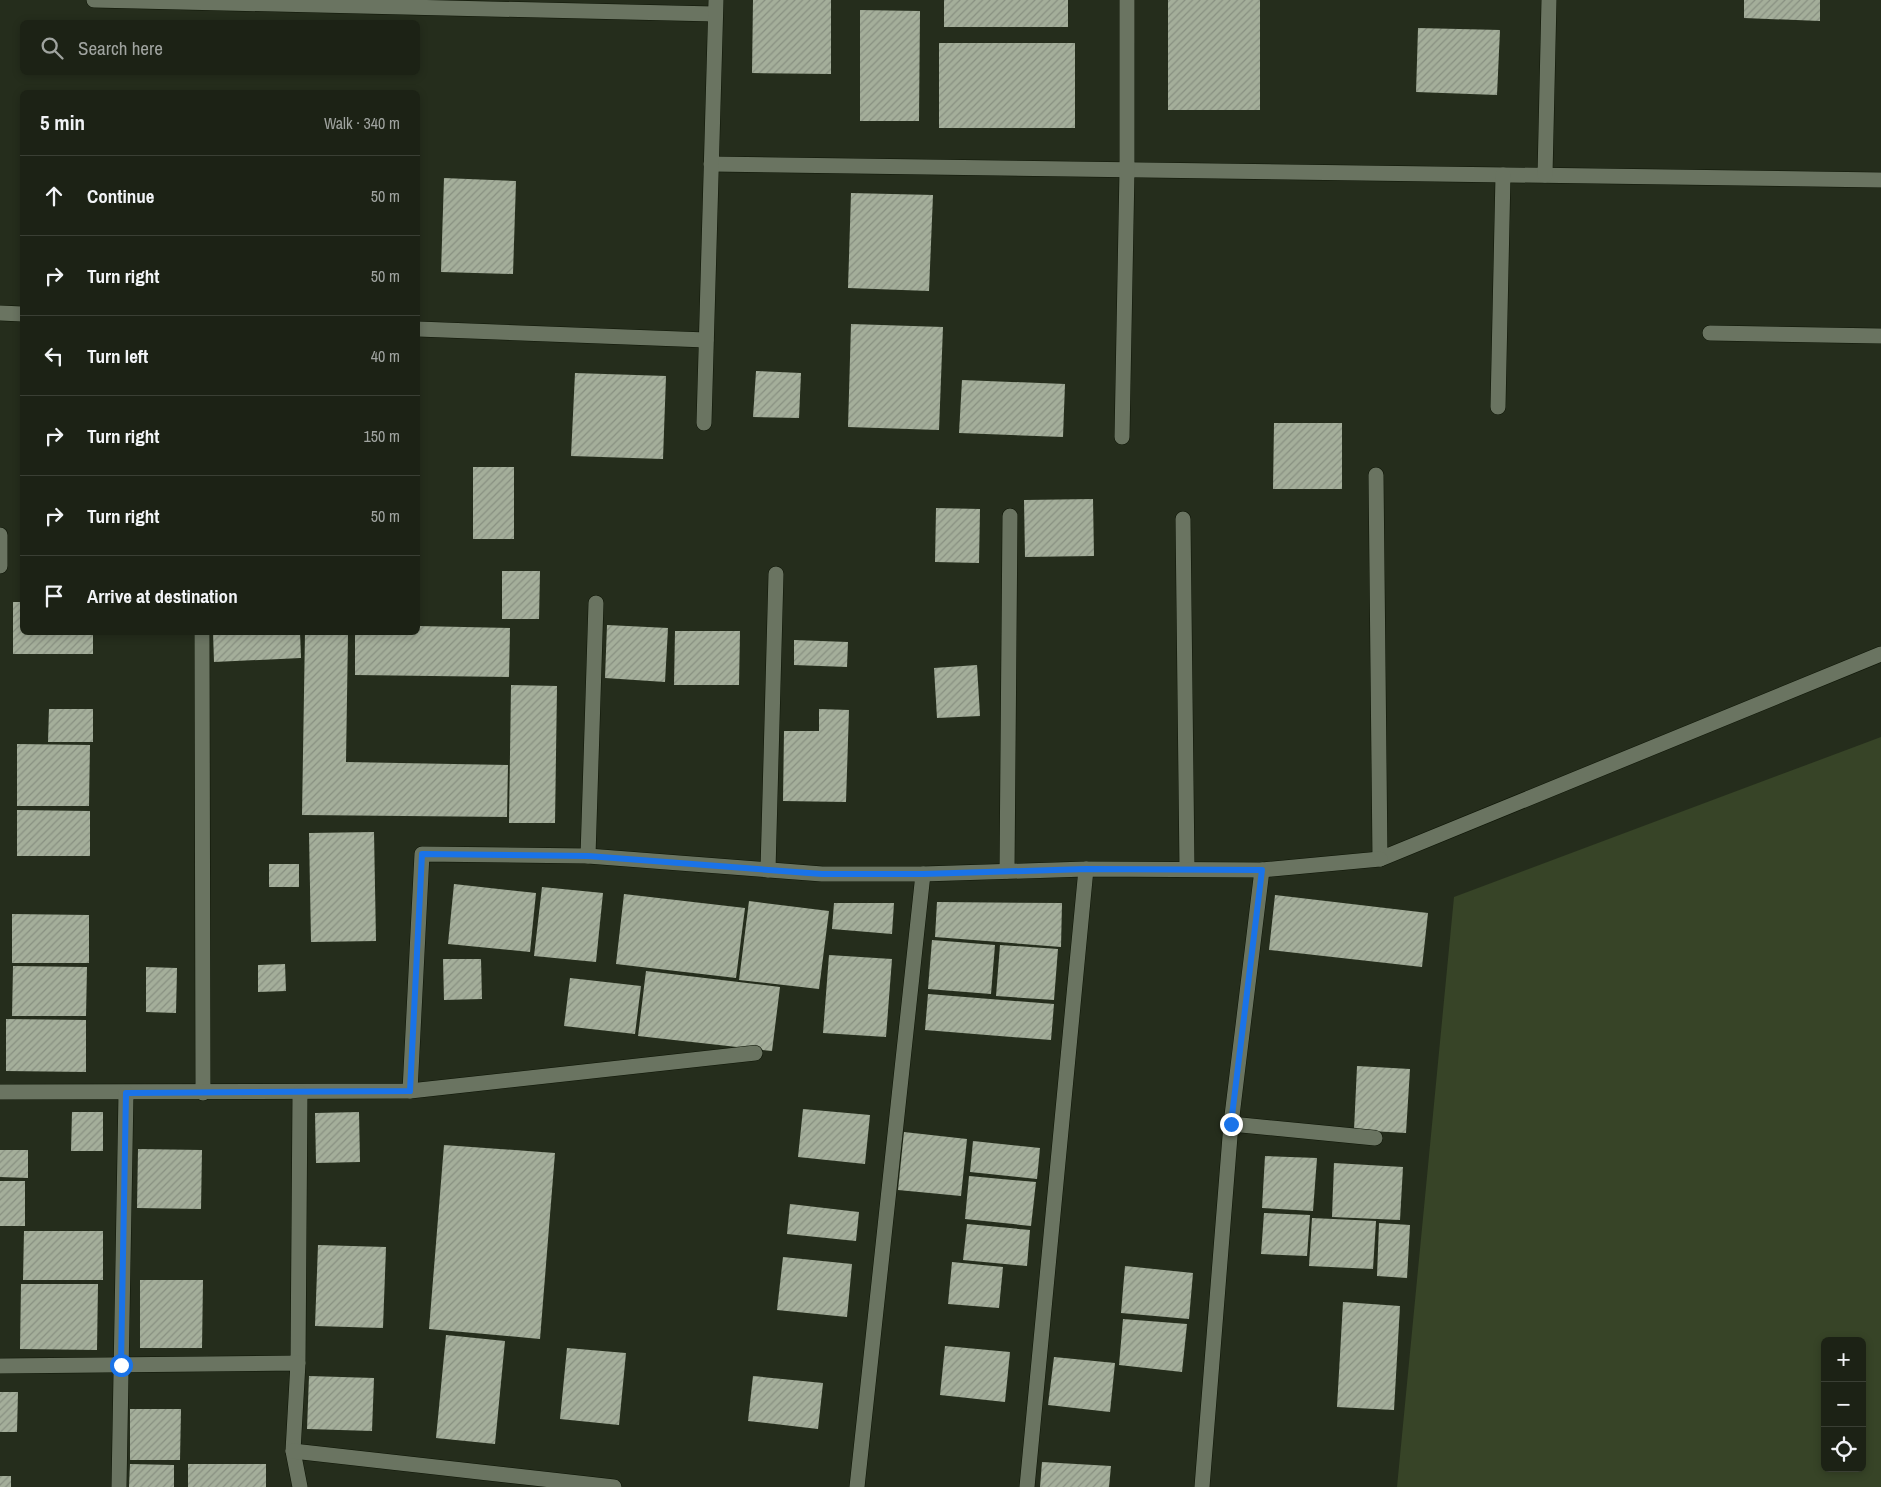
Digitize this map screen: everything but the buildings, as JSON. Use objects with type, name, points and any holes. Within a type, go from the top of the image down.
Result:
[{"type":"street","points":[[94,0],[715,7],[704,422]]},
{"type":"street","points":[[1122,437],[1127,170],[1127,0]]},
{"type":"street","points":[[1545,176],[1550,0]]},
{"type":"street","points":[[711,164],[1881,180]]},
{"type":"street","points":[[1498,407],[1503,175]]},
{"type":"street","points":[[0,313],[20,314]]},
{"type":"street","points":[[420,329],[706,340]]},
{"type":"street","points":[[1710,333],[1881,336]]},
{"type":"street","points":[[1376,475],[1380,859]]},
{"type":"street","points":[[1007,871],[1010,516]]},
{"type":"street","points":[[1183,520],[1187,869]]},
{"type":"street","points":[[0,535],[0,566]]},
{"type":"street","points":[[768,870],[776,574]]},
{"type":"street","points":[[588,856],[596,603]]},
{"type":"street","points":[[202,635],[203,1093]]},
{"type":"street","points":[[410,1091],[422,854],[588,856],[822,874],[923,874],[1086,869],[1262,870],[1380,859],[1881,654]]},
{"type":"street","points":[[1027,1487],[1086,869]]},
{"type":"street","points":[[1202,1487],[1231,1124],[1262,870]]},
{"type":"street","points":[[857,1487],[923,874]]},
{"type":"street","points":[[0,1092],[410,1091],[755,1053]]},
{"type":"street","points":[[300,1092],[298,1363],[293,1451],[300,1487]]},
{"type":"street","points":[[119,1487],[126,1093]]},
{"type":"street","points":[[1231,1124],[1375,1138]]},
{"type":"street","points":[[0,1366],[298,1363]]},
{"type":"street","points":[[293,1451],[614,1487]]},
{"type":"green space","points":[[1881,737],[1881,1487],[1397,1487],[1454,897]]},
{"type":"route","points":[[121,1365],[126,1093],[410,1091],[422,854],[588,856],[822,874],[923,874],[1086,869],[1262,870],[1231,1124]]}]
